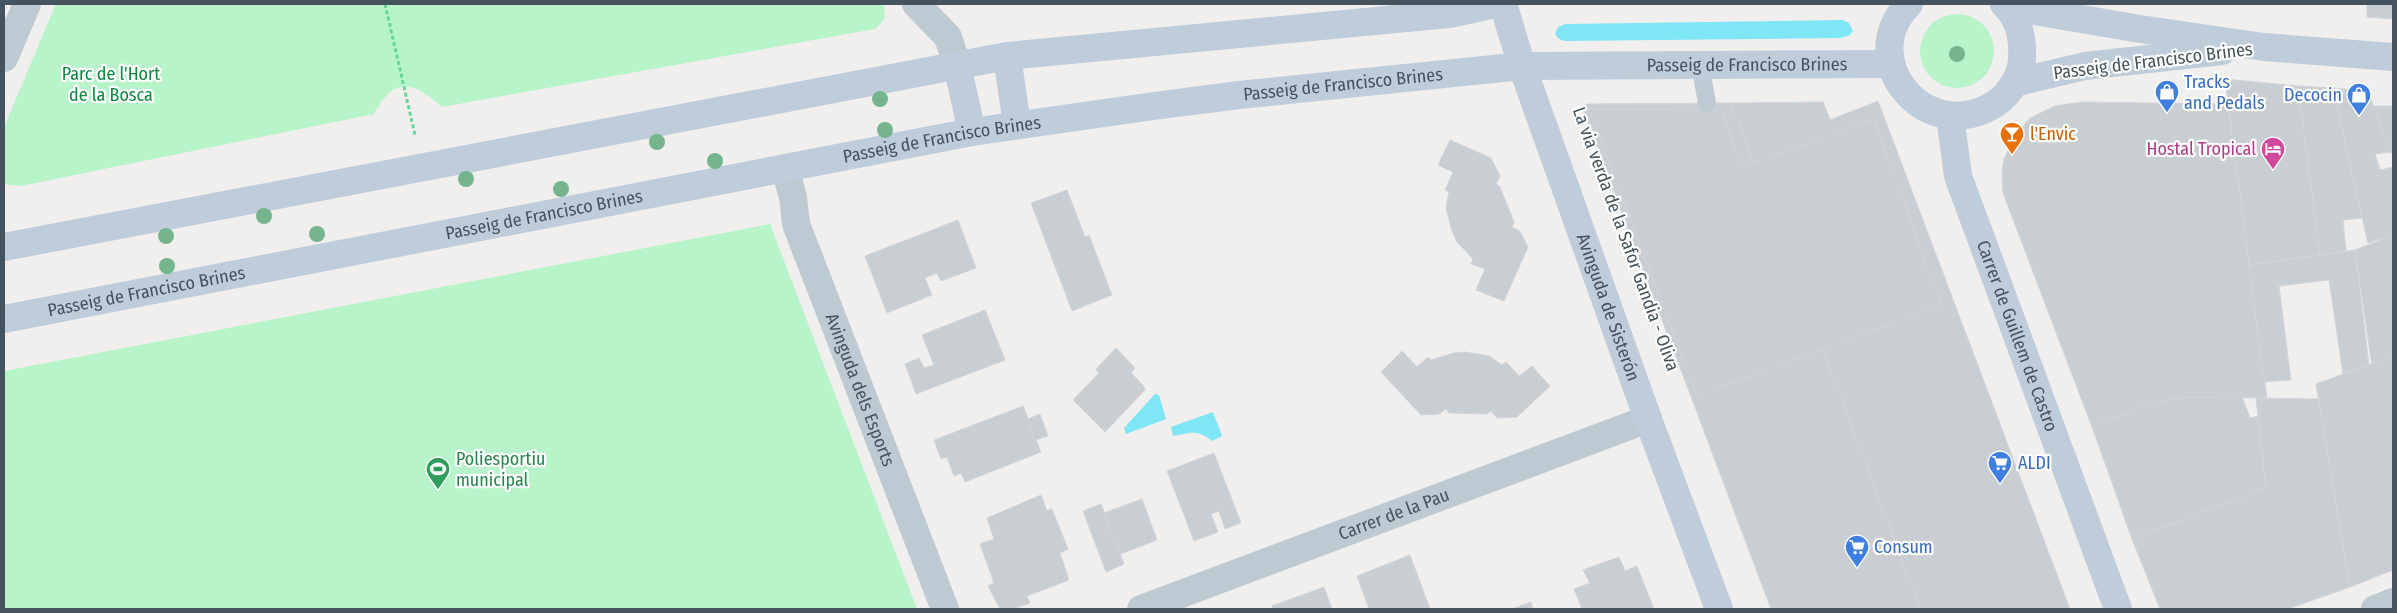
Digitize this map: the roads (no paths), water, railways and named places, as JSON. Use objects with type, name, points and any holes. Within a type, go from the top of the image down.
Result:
[{"type":"street","points":[[4,58],[27,4]]},
{"type":"street","points":[[916,4],[948,36],[957,65],[972,132]]},
{"type":"street","points":[[4,247],[1007,56],[1449,14],[1496,4]]},
{"type":"street","name":"Avinguda de Sisterón","points":[[1503,4],[1522,66],[1648,419],[1719,609]]},
{"type":"street","points":[[1909,4],[1896,23],[1890,43],[1892,64],[1899,84],[1912,100],[1930,110],[1950,116],[1969,115],[1987,109],[2002,98],[2014,83],[2022,64],[2023,43],[2018,23],[2005,5]]},
{"type":"street","name":"Passeig de Francisco Brines","points":[[2005,5],[2140,29],[2264,47],[2393,57]]},
{"type":"street","name":"Passeig de Francisco Brines","points":[[2014,83],[2085,66],[2264,47]]},
{"type":"street","points":[[1007,56],[1018,125]]},
{"type":"street","name":"Passeig de Francisco Brines","points":[[4,319],[972,132],[1238,95],[1522,66],[1892,64]]},
{"type":"street","name":"Carrer de Guillem de Castro","points":[[1950,116],[1958,176],[2118,609]]},
{"type":"street","name":"Avinguda dels Esports","points":[[786,168],[793,197],[796,224],[945,609]]},
{"type":"street","name":"Carrer de la Pau","points":[[1140,609],[1648,419]]},
{"type":"street","points":[[2375,609],[2393,602]]},
{"type":"lane","points":[[1700,64],[1707,103]]},
{"type":"water","points":[[1843,20],[1849,23],[1853,31],[1850,35],[1841,38],[1565,41],[1559,39],[1555,34],[1558,27],[1565,24]]},
{"type":"water","points":[[1155,394],[1159,395],[1166,419],[1126,434],[1124,428]]},
{"type":"water","points":[[1213,412],[1222,436],[1212,441],[1197,433],[1173,436],[1171,427]]},
{"type":"place","name":"Tracks and Pedals","points":[[2167,113]]},
{"type":"place","name":"Decocin","points":[[2359,116]]},
{"type":"place","name":"l'Envic","points":[[2012,155]]},
{"type":"place","name":"Hostal Tropical","points":[[2273,170]]},
{"type":"place","name":"ALDI","points":[[2000,484]]},
{"type":"place","name":"Poliesportiu municipal","points":[[438,490]]},
{"type":"place","name":"Consum","points":[[1857,568]]},
{"type":"park label","name":"Parc de l'Hort de la Bosca","points":[[111,84]]}]
